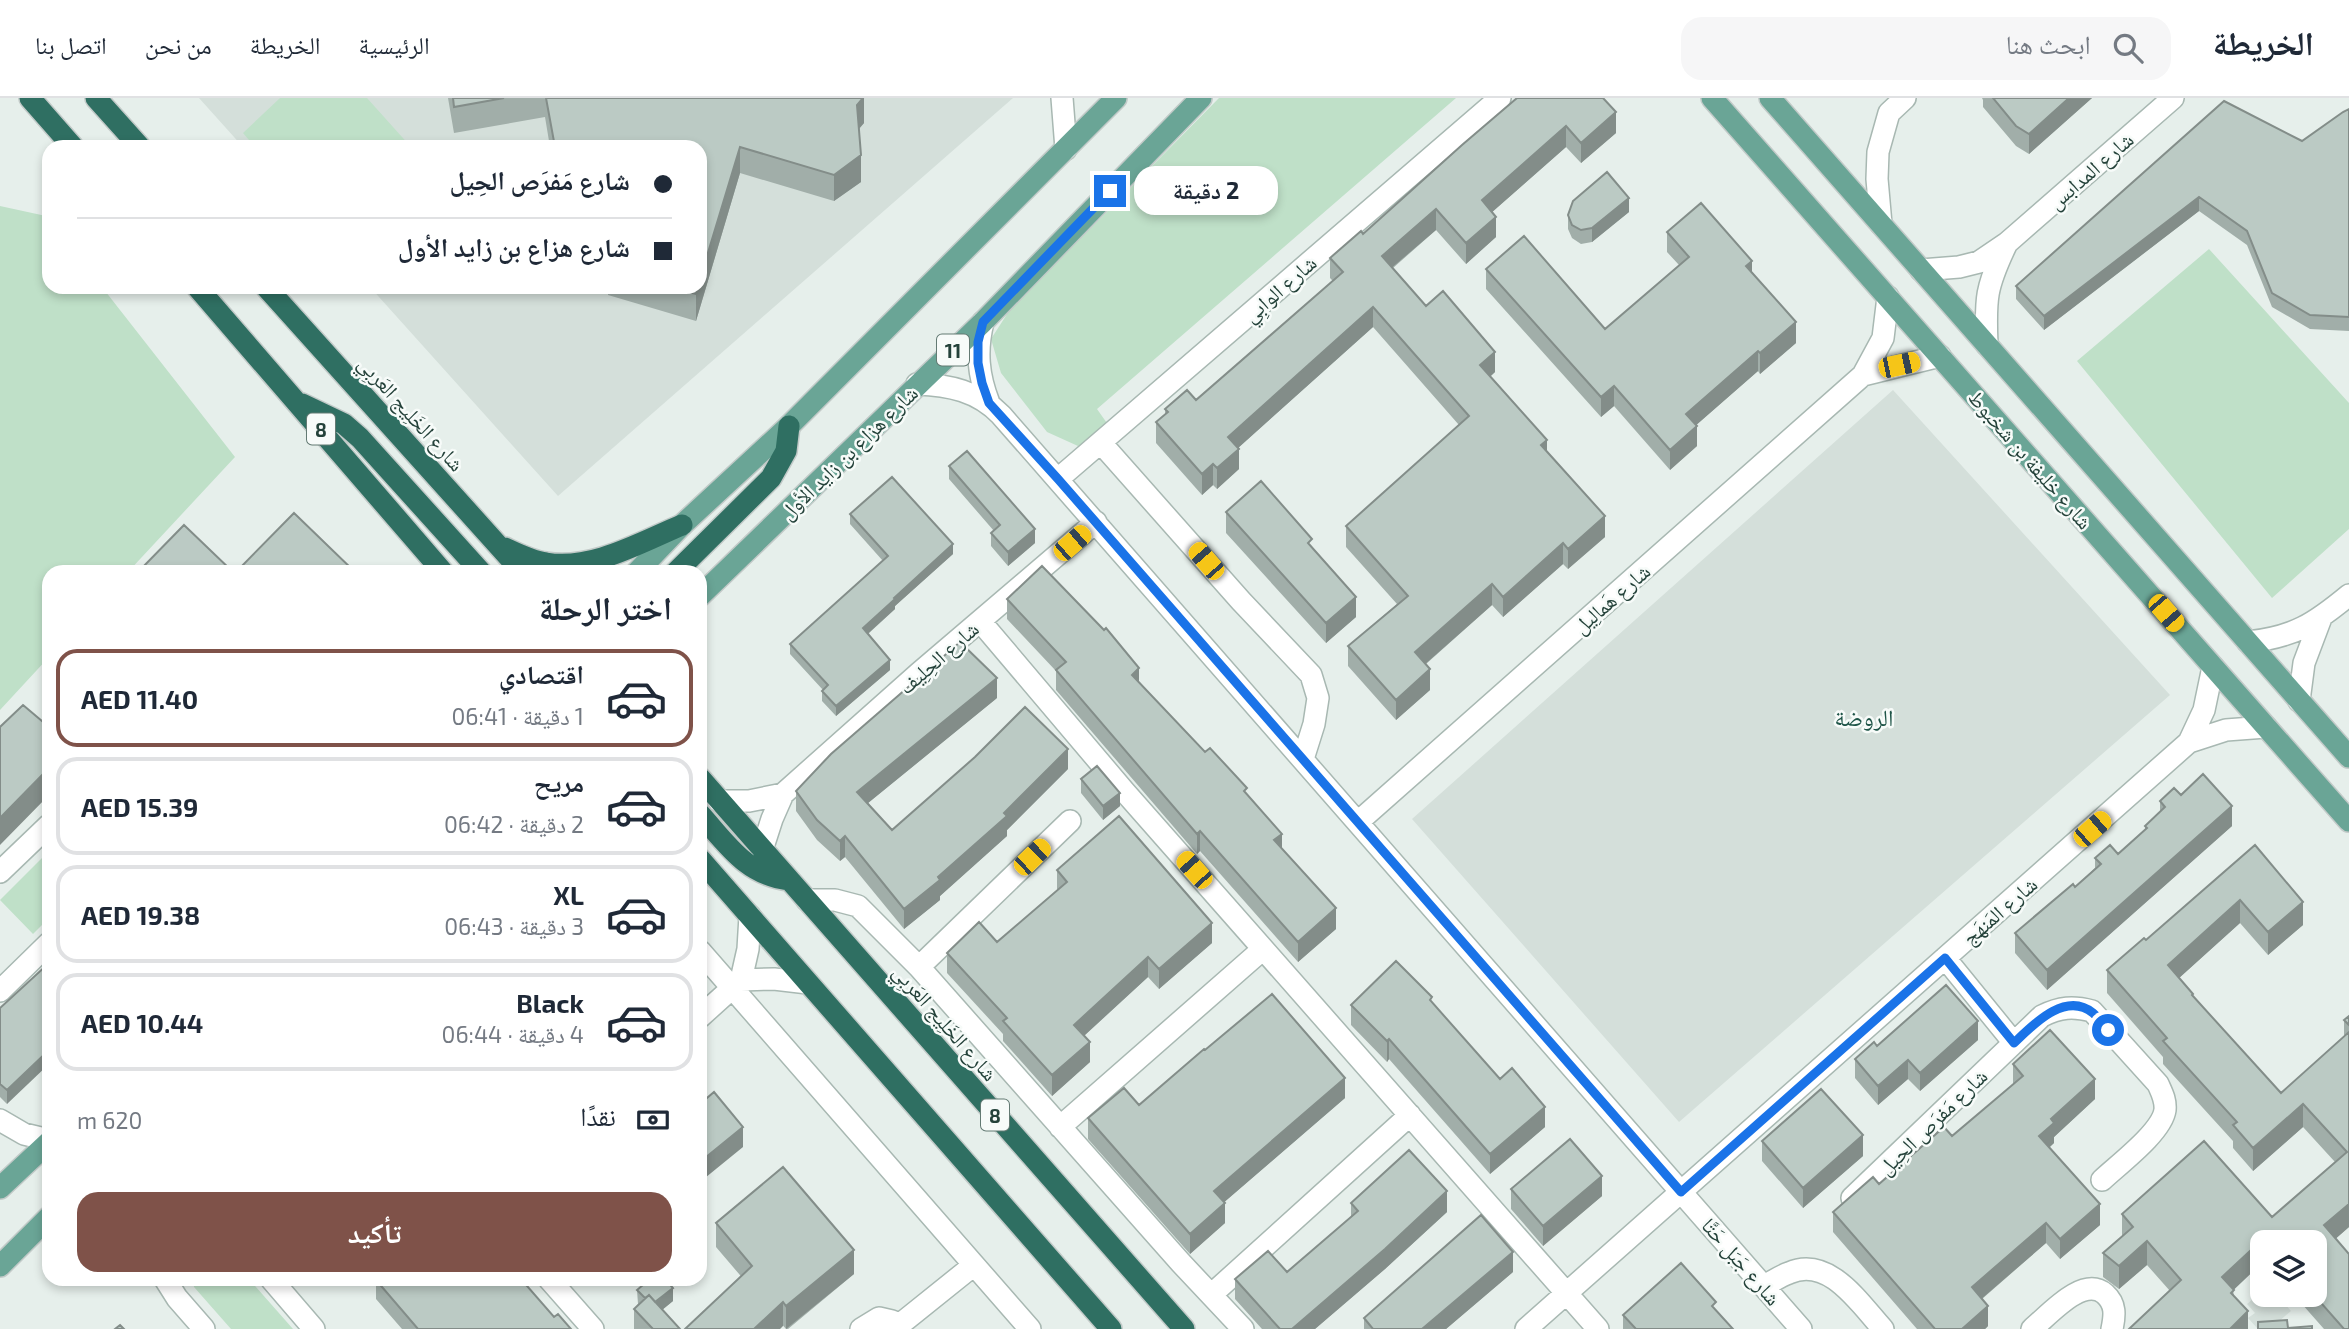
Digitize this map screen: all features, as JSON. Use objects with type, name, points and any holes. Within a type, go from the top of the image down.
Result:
[{"type":"highway","points":[[30,98],[68,140]]},
{"type":"highway","points":[[96,98],[134,140]]},
{"type":"highway","name":"8","points":[[203,294],[437,565]]},
{"type":"highway","name":"شارع الخَلِيج العَربِي","points":[[272,294],[516,565]]},
{"type":"highway","points":[[297,402],[344,424],[360,438],[475,565]]},
{"type":"highway","points":[[683,565],[771,478],[786,452],[789,426]]},
{"type":"highway","points":[[497,544],[533,560],[563,564],[606,556],[682,525]]},
{"type":"highway","name":"شارع الخَلِيج العَربِي","points":[[707,786],[1184,1329]]},
{"type":"highway","points":[[707,821],[752,869],[769,877],[789,880]]},
{"type":"highway","points":[[707,867],[1111,1329]]},
{"type":"main road","points":[[644,565],[682,525],[789,426],[1116,98]]},
{"type":"main road","name":"شارع هزاع بن زايد الأول","points":[[707,589],[983,322],[1200,98]]},
{"type":"main road","name":"شارع خليفة بن شخبوط","points":[[1712,98],[2349,821]]},
{"type":"main road","name":"شارع خليفة بن شخبوط","points":[[1770,98],[2349,757]]},
{"type":"main road","points":[[0,1188],[42,1148]]},
{"type":"main road","points":[[0,1266],[42,1224]]},
{"type":"street","points":[[1062,98],[1066,149]]},
{"type":"street","name":"شارع الوابِي","points":[[1058,479],[1500,98]]},
{"type":"street","points":[[1881,224],[1877,179],[1882,105],[1905,98]]},
{"type":"street","name":"شارع المدابس","points":[[1921,270],[1959,267],[1979,262],[2007,243],[2173,98]]},
{"type":"street","name":"شارع المدابس","points":[[1987,345],[1985,303],[1990,279],[2007,243]]},
{"type":"street","name":"شارع هَمالِيل","points":[[1358,822],[1863,375],[1883,338],[1888,297]]},
{"type":"street","name":"شارع جَبَل حَتَّا","points":[[983,322],[978,342],[978,363],[989,403],[1801,1329]]},
{"type":"street","name":"شارع هَمالِيل","points":[[1863,375],[1940,356]]},
{"type":"street","name":"شارع جَبَل حَتَّا","points":[[917,384],[955,388],[989,403]]},
{"type":"street","points":[[1101,443],[1241,601],[1311,675],[1318,698],[1303,759]]},
{"type":"street","name":"شارع الحِلِيف","points":[[762,850],[783,794],[1096,522]]},
{"type":"street","points":[[2248,642],[2279,639],[2321,618],[2349,594]]},
{"type":"street","points":[[2300,701],[2304,663],[2321,618]]},
{"type":"street","points":[[979,621],[1119,785],[1598,1329]]},
{"type":"street","name":"شارع المَنهَج","points":[[1526,1329],[2189,742],[2204,710],[2213,667]]},
{"type":"street","name":"شارع المَنهَج","points":[[2189,742],[2226,730],[2266,727]]},
{"type":"street","name":"شارع الحِلِيف","points":[[719,801],[749,802],[783,794]]},
{"type":"street","name":"شارع الخَلِيج العَربِي","points":[[919,967],[1070,821]]},
{"type":"street","points":[[0,872],[42,832]]},
{"type":"street","points":[[807,900],[835,900],[858,906],[919,967],[1243,1329]]},
{"type":"street","points":[[707,1011],[736,984],[748,948],[750,916]]},
{"type":"street","points":[[1060,1127],[1264,949]]},
{"type":"street","points":[[0,991],[42,950]]},
{"type":"street","points":[[707,957],[736,984],[1030,1329]]},
{"type":"street","points":[[1945,958],[2014,1043]]},
{"type":"street","points":[[736,984],[774,979],[808,982]]},
{"type":"street","name":"شارع مَفرَص الحِيل","points":[[1850,1199],[2042,1016],[2057,1009],[2076,1007],[2092,1011],[2158,1084],[2165,1098],[2165,1112],[2160,1125],[2102,1180]]},
{"type":"street","points":[[1211,1295],[1410,1115]]},
{"type":"street","points":[[0,1120],[24,1134],[42,1139]]},
{"type":"street","points":[[861,1329],[879,1318],[892,1321],[899,1327],[974,1265]]},
{"type":"street","points":[[1764,1286],[1791,1271],[1812,1270],[1834,1276],[1883,1329]]},
{"type":"street","points":[[169,1286],[204,1329]]},
{"type":"street","points":[[277,1286],[314,1329]]},
{"type":"street","points":[[556,1286],[593,1329]]},
{"type":"street","points":[[2032,1329],[2079,1290],[2090,1287],[2103,1291],[2112,1302],[2115,1312],[2112,1329]]},
{"type":"shaded area","points":[[199,98],[1013,98],[558,496],[376,294],[707,294],[707,140],[237,140]]},
{"type":"shaded area","points":[[1893,390],[2170,695],[1679,1122],[1412,819]]},
{"type":"shaded area","points":[[2250,1301],[2250,1307],[2288,1307],[2291,1311],[2270,1329],[2263,1323],[2257,1328],[2248,1318],[2255,1313],[2247,1304]]},
{"type":"green space","points":[[280,98],[367,98],[405,140],[249,140],[243,133]]},
{"type":"green space","points":[[1219,98],[1456,98],[1097,409],[1109,426],[1096,440],[1078,446],[1047,432],[1001,373],[991,339],[1009,311]]},
{"type":"green space","points":[[0,206],[42,215],[42,294],[107,294],[235,457],[135,565],[42,565],[42,665],[0,710]]},
{"type":"green space","points":[[2209,249],[2349,403],[2349,529],[2272,598],[2077,361]]},
{"type":"green space","points":[[42,858],[42,925],[33,934],[0,900]]},
{"type":"green space","points":[[255,1286],[293,1329],[231,1329],[194,1287]]},
{"type":"building","points":[[453,98],[504,98],[454,107]]},
{"type":"building","points":[[546,98],[863,98],[857,105],[861,155],[834,175],[740,147],[707,256],[707,140],[554,140]]},
{"type":"building","points":[[1517,98],[1603,98],[1616,112],[1581,143],[1566,126],[1482,200],[1496,217],[1466,243],[1436,209],[1382,256],[1426,306],[1443,291],[1495,352],[1480,365],[1547,440],[1541,445],[1605,516],[1568,549],[1563,543],[1503,597],[1492,584],[1415,652],[1430,669],[1396,700],[1348,646],[1408,596],[1346,526],[1469,416],[1373,307],[1228,437],[1239,449],[1217,468],[1213,464],[1202,474],[1156,422],[1168,412],[1165,409],[1187,390],[1196,400],[1343,272],[1330,258],[1361,231],[1363,234]]},
{"type":"building","points":[[1993,98],[2069,98],[2029,134],[2016,126]]},
{"type":"building","points":[[2224,101],[2302,141],[2349,109],[2349,317],[2310,315],[2272,293],[2247,231],[2199,197],[2044,316],[2016,286]]},
{"type":"building","points":[[1607,172],[1629,198],[1592,228],[1581,230],[1572,225],[1568,215],[1573,201]]},
{"type":"building","points":[[1701,203],[1752,261],[1746,266],[1796,322],[1760,353],[1758,351],[1686,414],[1697,426],[1670,450],[1614,386],[1601,397],[1486,269],[1524,236],[1605,329],[1689,257],[1667,232]]},
{"type":"building","points":[[967,451],[1035,529],[1008,552],[991,533],[1000,525],[949,466]]},
{"type":"building","points":[[892,477],[953,544],[863,628],[890,660],[836,706],[822,691],[828,685],[790,644],[888,556],[850,514]]},
{"type":"building","points":[[1261,481],[1312,539],[1308,543],[1356,597],[1326,623],[1226,512]]},
{"type":"building","points":[[294,513],[348,565],[243,565]]},
{"type":"building","points":[[184,525],[226,565],[145,565]]},
{"type":"building","points":[[1042,566],[1104,630],[1106,628],[1139,668],[1132,675],[1205,752],[1210,748],[1247,788],[1244,791],[1282,834],[1274,840],[1336,908],[1298,942],[1200,831],[1197,834],[1056,670],[1066,662],[1007,599]]},
{"type":"building","points":[[960,642],[997,678],[857,792],[892,830],[975,757],[1025,707],[1068,749],[1004,813],[1007,816],[938,877],[940,880],[904,909],[845,836],[840,841],[817,820],[796,791],[831,754]]},
{"type":"building","points":[[23,705],[42,721],[42,775],[0,818],[0,727]]},
{"type":"building","points":[[1097,766],[1120,793],[1103,806],[1081,779]]},
{"type":"building","points":[[2203,774],[2232,806],[2047,970],[2015,933],[2101,864],[2095,858],[2110,845],[2118,854],[2147,828],[2145,826],[2165,807],[2160,801],[2174,788],[2181,795]]},
{"type":"building","points":[[1119,816],[1212,923],[1159,969],[1148,957],[1074,1025],[1090,1042],[1052,1075],[1003,1021],[1007,1018],[947,953],[979,922],[997,942],[1067,882],[1057,870]]},
{"type":"building","points":[[2255,845],[2303,902],[2268,932],[2240,900],[2168,965],[2281,1093],[2349,1032],[2349,1204],[2324,1225],[2349,1254],[2349,1329],[2344,1329],[2325,1307],[2327,1307],[2327,1230],[2250,1230],[2250,1251],[2222,1277],[2234,1290],[2231,1293],[2248,1311],[2230,1329],[2129,1329],[2181,1280],[2147,1241],[2119,1266],[2103,1253],[2133,1227],[2122,1214],[2204,1141],[2272,1217],[2347,1152],[2303,1104],[2253,1148],[2233,1125],[2237,1122],[2163,1041],[2167,1038],[2107,970],[2144,938],[2146,940]]},
{"type":"building","points":[[1396,961],[1432,997],[1430,1000],[1500,1079],[1512,1068],[1545,1107],[1490,1154],[1389,1039],[1387,1041],[1351,1005]]},
{"type":"building","points":[[42,969],[42,1057],[7,1090],[0,1084],[0,1008]]},
{"type":"building","points":[[1946,985],[1978,1021],[1920,1073],[1908,1060],[1878,1086],[1855,1059],[1874,1042],[1877,1046]]},
{"type":"building","points":[[1272,994],[1345,1078],[1214,1191],[1225,1203],[1190,1234],[1088,1118],[1124,1088],[1139,1105]]},
{"type":"building","points":[[2050,1030],[2095,1079],[2051,1119],[2054,1123],[2039,1136],[2100,1204],[2060,1239],[2046,1223],[1972,1287],[1988,1306],[1962,1329],[1935,1329],[1833,1212],[1873,1177],[1879,1184],[1944,1127],[1952,1136],[2023,1076],[2013,1064]]},
{"type":"building","points":[[1821,1089],[1863,1135],[1803,1188],[1762,1141]]},
{"type":"building","points":[[714,1092],[743,1127],[707,1156],[707,1098]]},
{"type":"building","points":[[1570,1139],[1602,1176],[1543,1226],[1511,1189]]},
{"type":"building","points":[[1409,1150],[1447,1191],[1292,1329],[1280,1329],[1235,1279],[1268,1251],[1287,1272],[1358,1211],[1351,1203]]},
{"type":"building","points":[[783,1167],[854,1250],[786,1306],[783,1302],[754,1329],[685,1329],[752,1266],[716,1223]]},
{"type":"building","points":[[1481,1215],[1513,1252],[1422,1329],[1373,1329],[1364,1318]]},
{"type":"building","points":[[1681,1263],[1716,1302],[1712,1306],[1733,1329],[1636,1329],[1623,1315]]},
{"type":"building","points":[[381,1286],[527,1286],[554,1317],[558,1314],[571,1329],[418,1329]]},
{"type":"building","points":[[642,1286],[673,1288],[655,1302],[649,1295],[645,1298],[637,1290]]},
{"type":"building","points":[[649,1295],[680,1329],[653,1329],[634,1309]]},
{"type":"building","points":[[2287,1320],[2288,1328],[2312,1326],[2312,1329],[2258,1329],[2258,1322]]},
{"type":"district","name":"الروضة","points":[[1864,717]]},
{"type":"route","points":[[1110,191],[983,322],[978,342],[978,363],[989,403],[1681,1192],[1945,958],[2014,1043],[2042,1016],[2057,1009],[2076,1007],[2092,1011],[2108,1030]]}]
